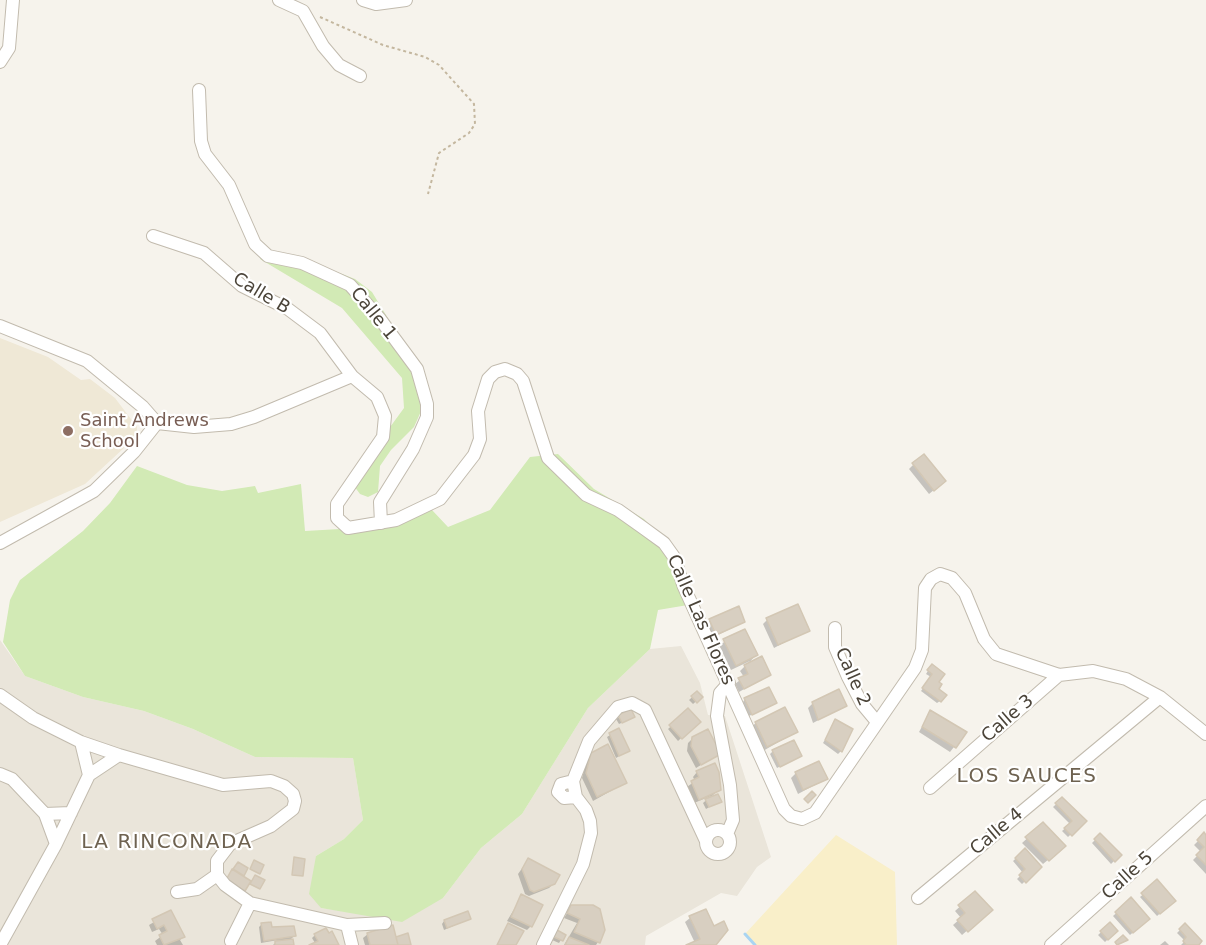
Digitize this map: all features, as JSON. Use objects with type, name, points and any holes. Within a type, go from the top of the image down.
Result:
[{"type":"street","points":[[0,62],[9,48],[13,0]]},
{"type":"street","points":[[279,0],[303,11],[323,46],[339,65],[360,76]]},
{"type":"street","points":[[363,0],[376,4],[406,0]]},
{"type":"street","name":"Calle 1","points":[[199,90],[201,141],[205,154],[229,185],[255,244],[268,256],[302,263],[350,285],[380,319],[417,369],[427,404],[427,417],[413,450],[380,502],[381,523]]},
{"type":"street","name":"Calle B","points":[[153,236],[204,253],[242,286],[288,309],[320,333],[352,376]]},
{"type":"street","points":[[0,327],[87,360],[143,407],[157,423],[194,427],[231,424],[254,417],[352,376]]},
{"type":"street","name":"Calle Las Flores","points":[[352,376],[377,397],[385,416],[385,426],[383,437],[337,504],[336,512],[339,522],[348,528],[396,520],[440,498],[463,472],[474,455],[480,439],[478,411],[488,380],[495,372],[510,369],[523,381],[548,458],[585,495],[618,510],[664,543],[674,557],[684,587],[784,809],[797,819],[815,813],[915,668],[922,650],[925,588],[931,579],[940,574],[952,578],[965,593],[984,639],[996,654],[1059,675],[1093,671],[1126,679],[1160,697],[1206,734]]},
{"type":"street","points":[[0,543],[94,491],[134,452],[157,423]]},
{"type":"street","name":"Calle 2","points":[[835,628],[835,647],[862,704],[877,722]]},
{"type":"street","name":"Calle 3","points":[[930,788],[1059,675]]},
{"type":"street","points":[[543,945],[588,850],[590,821],[576,796],[564,798],[558,792],[561,784],[573,781],[589,741],[610,714],[623,705],[637,704],[649,716],[713,833],[733,820],[730,785],[717,716],[720,693],[729,683]]},
{"type":"street","points":[[0,694],[33,718],[81,742],[120,755],[223,785],[278,782],[293,794],[295,801],[293,809],[285,817],[230,843],[217,861],[217,876],[225,885],[250,903],[347,925],[385,923]]},
{"type":"street","name":"Calle 4","points":[[918,898],[1160,697]]},
{"type":"street","points":[[81,742],[89,775]]},
{"type":"street","points":[[2,945],[56,844],[89,775],[120,755]]},
{"type":"street","points":[[0,774],[12,779],[45,814],[56,844]]},
{"type":"street","name":"Calle 5","points":[[1051,945],[1206,806]]},
{"type":"street","points":[[45,814],[71,813]]},
{"type":"street","points":[[177,892],[197,889],[217,876]]},
{"type":"street","points":[[231,941],[250,903]]},
{"type":"street","points":[[347,925],[352,945]]},
{"type":"path","points":[[303,11],[383,45],[425,57],[439,64],[474,104],[475,124],[469,133],[439,153],[428,194]]},
{"type":"shaded area","name":"Saint Andrews School","points":[[0,338],[48,357],[81,380],[90,379],[115,398],[137,427],[137,436],[85,484],[0,522]]},
{"type":"shaded area","points":[[0,640],[25,676],[83,697],[144,711],[193,729],[255,757],[353,758],[363,820],[344,839],[316,856],[321,908],[348,912],[443,898],[481,848],[522,814],[588,708],[650,649],[681,646],[700,683],[708,715],[725,716],[771,857],[757,867],[737,896],[721,893],[646,936],[645,945],[0,945]]},
{"type":"green space","points":[[266,251],[303,259],[355,279],[372,292],[420,371],[422,409],[414,427],[391,450],[380,466],[378,492],[368,497],[360,494],[354,486],[355,475],[404,408],[402,378],[342,308],[260,259]]},
{"type":"green space","points":[[558,454],[594,489],[644,519],[673,550],[694,604],[658,610],[650,649],[588,708],[522,814],[481,848],[443,898],[402,922],[321,908],[309,894],[316,856],[344,839],[363,820],[353,758],[255,757],[193,729],[144,711],[83,697],[25,676],[3,642],[10,600],[20,580],[83,531],[110,503],[137,466],[187,485],[222,491],[255,486],[258,493],[301,484],[305,531],[375,527],[432,510],[448,527],[490,510],[530,457]]},
{"type":"sand","points":[[836,835],[895,872],[897,945],[755,945],[745,934]]},
{"type":"building","points":[[924,454],[946,481],[934,491],[912,463]]},
{"type":"building","points":[[798,604],[810,631],[778,645],[766,618]]},
{"type":"building","points":[[739,606],[745,622],[716,635],[709,619]]},
{"type":"building","points":[[745,629],[758,655],[736,666],[723,639]]},
{"type":"building","points":[[762,656],[771,675],[744,689],[738,678],[748,674],[744,665]]},
{"type":"building","points":[[932,664],[945,674],[939,682],[942,684],[939,689],[947,695],[941,702],[922,688],[932,674],[927,670]]},
{"type":"building","points":[[769,687],[777,703],[752,715],[744,698]]},
{"type":"building","points":[[839,689],[847,706],[818,720],[812,702]]},
{"type":"building","points":[[697,691],[703,697],[697,703],[691,696]]},
{"type":"building","points":[[785,707],[798,732],[767,747],[755,722]]},
{"type":"building","points":[[688,708],[701,722],[682,739],[669,725]]},
{"type":"building","points":[[631,709],[635,717],[622,723],[618,715]]},
{"type":"building","points":[[930,710],[967,732],[956,748],[922,727]]},
{"type":"building","points":[[835,719],[853,729],[842,752],[825,740]]},
{"type":"building","points":[[619,728],[630,751],[619,756],[609,733]]},
{"type":"building","points":[[708,729],[721,754],[701,765],[691,746],[692,737]]},
{"type":"building","points":[[794,740],[802,756],[780,767],[772,750]]},
{"type":"building","points":[[608,744],[627,783],[597,797],[586,773],[591,753]]},
{"type":"building","points":[[819,761],[828,779],[803,790],[795,772]]},
{"type":"building","points":[[715,763],[719,772],[721,790],[699,800],[691,781],[699,777],[696,771]]},
{"type":"building","points":[[812,791],[816,795],[808,803],[804,799]]},
{"type":"building","points":[[718,794],[722,802],[709,807],[705,799]]},
{"type":"building","points":[[1062,797],[1087,821],[1072,836],[1064,828],[1072,821],[1055,803]]},
{"type":"building","points":[[1043,822],[1066,846],[1049,861],[1025,837]]},
{"type":"building","points":[[1204,832],[1206,835],[1206,865],[1196,855],[1204,847],[1197,840]]},
{"type":"building","points":[[1100,833],[1122,855],[1115,862],[1094,839]]},
{"type":"building","points":[[1025,848],[1042,867],[1026,883],[1019,875],[1025,869],[1015,858]]},
{"type":"building","points":[[294,857],[305,859],[303,876],[292,875]]},
{"type":"building","points":[[528,858],[560,875],[555,884],[534,892],[530,890],[522,869]]},
{"type":"building","points":[[254,860],[264,865],[260,874],[250,869]]},
{"type":"building","points":[[238,862],[248,868],[244,876],[233,869]]},
{"type":"building","points":[[232,869],[251,881],[245,891],[226,880]]},
{"type":"building","points":[[255,875],[265,880],[260,889],[250,884]]},
{"type":"building","points":[[1157,879],[1176,901],[1160,914],[1141,893]]},
{"type":"building","points":[[975,891],[993,910],[968,932],[957,920],[965,913],[958,905]]},
{"type":"building","points":[[521,894],[543,905],[532,927],[511,917]]},
{"type":"building","points":[[1131,897],[1150,919],[1133,933],[1115,912]]},
{"type":"building","points":[[571,905],[593,905],[600,909],[605,930],[600,943],[574,932],[580,919],[567,913]]},
{"type":"building","points":[[706,909],[714,926],[724,921],[728,930],[716,945],[686,945],[700,939],[689,916]]},
{"type":"building","points":[[171,910],[185,937],[164,945],[159,935],[167,931],[164,925],[157,929],[152,919]]},
{"type":"building","points":[[468,911],[471,919],[447,928],[444,920]]},
{"type":"building","points":[[271,922],[272,927],[294,926],[296,936],[264,941],[261,923]]},
{"type":"building","points":[[1110,922],[1118,931],[1108,940],[1100,931]]},
{"type":"building","points":[[508,923],[524,931],[516,945],[497,945]]},
{"type":"building","points":[[1185,923],[1202,941],[1199,945],[1186,945],[1183,941],[1186,937],[1179,929]]},
{"type":"building","points":[[393,925],[398,945],[370,945],[367,933]]},
{"type":"building","points":[[326,928],[329,933],[332,931],[339,945],[309,945],[318,941],[314,934]]},
{"type":"building","points":[[557,930],[566,935],[563,941],[554,937]]},
{"type":"building","points":[[408,933],[411,945],[398,945],[396,937]]},
{"type":"building","points":[[1123,935],[1128,940],[1117,945],[1115,942]]},
{"type":"building","points":[[569,937],[589,945],[565,945]]},
{"type":"building","points":[[293,939],[294,945],[275,945],[275,941]]},
{"type":"waterway","points":[[745,934],[755,945]]},
{"type":"place","name":"Saint Andrews School","points":[[68,431]]},
{"type":"district","name":"LOS SAUCES","points":[[1027,777]]},
{"type":"district","name":"LA RINCONADA","points":[[167,843]]}]
